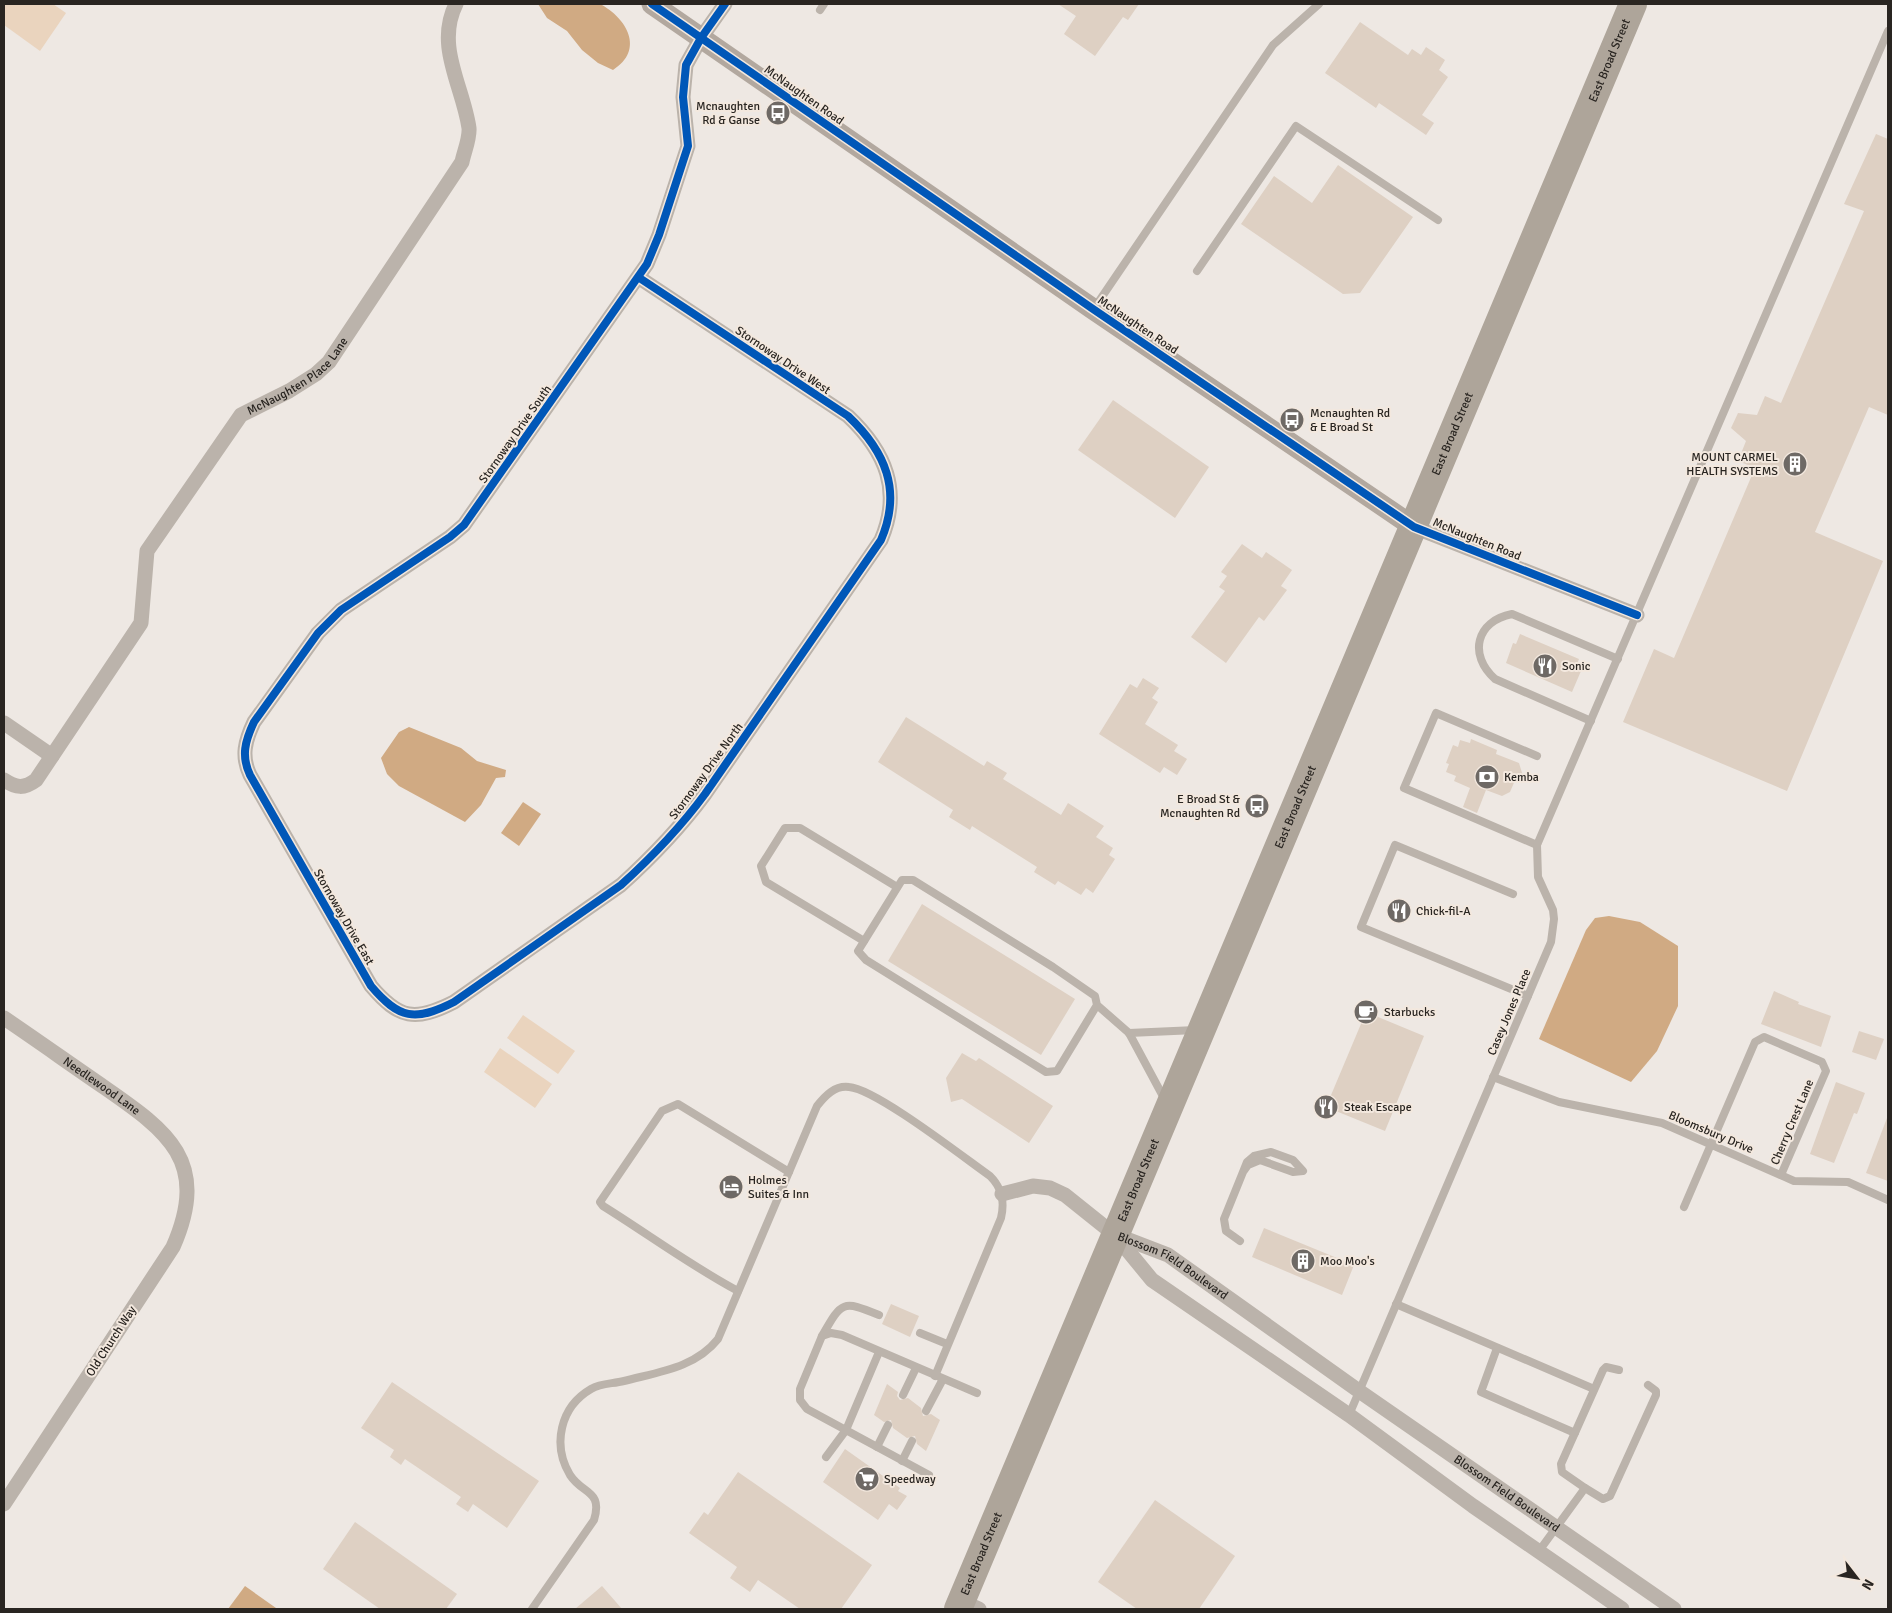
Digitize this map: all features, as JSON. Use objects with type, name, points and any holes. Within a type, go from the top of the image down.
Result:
[{"type":"highway","name":"East Broad Street","points":[[966,1607],[1114,1235],[1634,4]]},
{"type":"street","name":"McNaughten Place Lane","points":[[4,780],[20,787],[28,786],[36,780],[141,623],[147,551],[241,415],[289,391],[316,374],[329,362],[462,162],[469,130],[449,53],[447,30],[450,16],[456,4]]},
{"type":"street","name":"McNaughten Road","points":[[652,4],[1414,527],[1637,614]]},
{"type":"street","name":"Stornoway Drive South","points":[[250,775],[244,754],[246,739],[250,730],[318,633],[352,601],[450,537],[464,524],[647,264],[688,146],[683,97],[686,66],[701,38],[725,4]]},
{"type":"street","name":"Stornoway Drive West","points":[[638,277],[848,416],[876,446],[884,463],[889,484]]},
{"type":"street","name":"Stornoway Drive North","points":[[454,1002],[621,885],[656,853],[688,818],[881,540],[889,522],[891,503],[889,484]]},
{"type":"street","points":[[4,723],[52,756]]},
{"type":"street","name":"Stornoway Drive East","points":[[250,775],[371,986],[387,1005],[399,1011],[418,1015],[433,1013],[454,1002]]},
{"type":"street","name":"Needlewood Lane","points":[[4,1018],[156,1124],[168,1137],[184,1167]]},
{"type":"street","name":"Old Church Way","points":[[4,1504],[173,1247],[186,1208],[184,1167]]},
{"type":"street","points":[[1002,1194],[1033,1186],[1050,1188],[1064,1195],[1114,1235]]},
{"type":"street","name":"Blossom Field Boulevard","points":[[1114,1235],[1168,1254],[1359,1391],[1674,1609]]},
{"type":"street","name":"Blossom Field Boulevard","points":[[1114,1235],[1152,1280],[1349,1415],[1622,1609]]},
{"type":"lane","points":[[1094,309],[1273,45],[1319,4]]},
{"type":"lane","name":"Casey Jones Place","points":[[1349,1415],[1551,942],[1554,920],[1553,910],[1538,878],[1537,845],[1888,31]]},
{"type":"lane","points":[[1196,271],[1296,126],[1438,220]]},
{"type":"lane","points":[[1591,721],[1495,679],[1485,670],[1480,660],[1478,648],[1486,626],[1499,617],[1512,614],[1618,659]]},
{"type":"lane","points":[[1537,756],[1436,713],[1404,788],[1537,845]]},
{"type":"lane","points":[[864,941],[766,882],[761,866],[784,828],[800,828],[897,887]]},
{"type":"lane","points":[[1513,894],[1396,845],[1361,927],[1528,996]]},
{"type":"lane","points":[[1097,1005],[1057,1071],[1046,1072],[866,960],[858,951],[902,880],[914,880],[1053,967],[1095,996],[1097,1005],[1129,1033],[1168,1106]]},
{"type":"lane","points":[[1129,1033],[1200,1030]]},
{"type":"lane","name":"Cherry Crest Lane","points":[[1684,1207],[1755,1042],[1764,1037],[1822,1062],[1826,1071],[1781,1175]]},
{"type":"lane","name":"Bloomsbury Drive","points":[[1493,1077],[1559,1102],[1662,1123],[1781,1175],[1803,1182],[1848,1182],[1888,1200]]},
{"type":"lane","points":[[532,1609],[594,1520],[598,1508],[595,1499],[572,1477],[564,1463],[560,1439],[563,1422],[571,1407],[591,1389],[603,1384],[629,1380],[693,1362],[710,1349],[718,1338],[817,1106],[826,1095],[839,1088],[848,1086],[873,1095],[990,1176],[1002,1194],[1003,1209],[1001,1218],[935,1376]]},
{"type":"lane","points":[[738,1291],[710,1276],[666,1245],[603,1206],[600,1202],[662,1111],[678,1104],[789,1172]]},
{"type":"lane","points":[[1240,1241],[1226,1231],[1224,1218],[1247,1162],[1254,1156],[1271,1152],[1293,1160],[1303,1171],[1293,1172],[1260,1160],[1248,1165],[1243,1172]]},
{"type":"lane","points":[[879,1315],[853,1304],[843,1306],[835,1314],[822,1336],[800,1389],[800,1400],[807,1409],[929,1476]]},
{"type":"lane","points":[[1396,1304],[1594,1389]]},
{"type":"lane","points":[[920,1333],[947,1344]]},
{"type":"lane","points":[[822,1336],[831,1334],[842,1335],[977,1393]]},
{"type":"lane","points":[[1497,1348],[1481,1392],[1575,1433]]},
{"type":"lane","points":[[826,1457],[846,1430],[879,1352]]},
{"type":"lane","points":[[1618,1370],[1606,1367],[1594,1389],[1560,1468],[1585,1488],[1603,1499],[1610,1496],[1656,1395],[1656,1391],[1648,1385]]},
{"type":"lane","points":[[903,1395],[916,1368]]},
{"type":"lane","points":[[926,1411],[943,1379]]},
{"type":"lane","points":[[877,1447],[888,1424]]},
{"type":"lane","points":[[902,1461],[912,1441]]},
{"type":"lane","points":[[1538,1551],[1585,1488]]},
{"type":"shaded area","points":[[4,4],[53,4],[66,13],[40,51],[4,25]]},
{"type":"shaded area","points":[[538,4],[600,4],[610,10],[618,17],[629,35],[628,53],[623,62],[613,70],[598,63],[582,50],[567,31],[547,18]]},
{"type":"shaded area","points":[[409,727],[461,748],[477,761],[506,770],[505,777],[496,778],[481,805],[465,822],[399,786],[387,774],[381,758],[399,732]]},
{"type":"shaded area","points":[[523,802],[541,814],[519,846],[501,833]]},
{"type":"shaded area","points":[[1609,916],[1640,922],[1678,946],[1678,1006],[1657,1051],[1631,1082],[1539,1039],[1586,930],[1595,918]]},
{"type":"shaded area","points":[[523,1015],[575,1051],[558,1074],[507,1038]]},
{"type":"shaded area","points":[[500,1048],[552,1084],[535,1108],[484,1072]]},
{"type":"shaded area","points":[[245,1586],[276,1608],[228,1609]]},
{"type":"building","points":[[1058,4],[1139,4],[1128,20],[1123,17],[1095,56],[1064,34],[1076,16]]},
{"type":"building","points":[[1360,22],[1408,55],[1412,49],[1421,55],[1426,47],[1445,60],[1439,70],[1448,77],[1422,115],[1434,123],[1426,135],[1379,103],[1376,108],[1325,73]]},
{"type":"building","name":"MOUNT CARMEL HEALTH SYSTEMS","points":[[1876,134],[1888,139],[1888,415],[1869,407],[1815,532],[1883,561],[1787,791],[1623,722],[1654,649],[1674,658],[1755,468],[1738,461],[1746,441],[1731,428],[1738,413],[1757,415],[1765,396],[1781,403],[1864,211],[1844,204]]},
{"type":"building","points":[[1338,165],[1413,217],[1360,293],[1343,294],[1241,224],[1274,176],[1312,203]]},
{"type":"building","points":[[1113,400],[1209,467],[1175,518],[1078,450]]},
{"type":"building","points":[[1242,544],[1262,558],[1266,552],[1292,570],[1281,586],[1287,590],[1264,621],[1259,617],[1226,663],[1191,637],[1225,591],[1219,587],[1227,576],[1221,572]]},
{"type":"building","name":"Sonic","points":[[1520,634],[1579,659],[1575,669],[1581,671],[1572,692],[1506,663],[1513,643],[1516,644]]},
{"type":"building","points":[[1143,678],[1159,688],[1152,698],[1158,702],[1145,724],[1178,745],[1174,751],[1187,759],[1177,775],[1164,767],[1160,773],[1099,734],[1130,684],[1137,688]]},
{"type":"building","points":[[906,717],[984,766],[987,761],[1007,773],[1003,779],[1061,815],[1068,803],[1104,826],[1096,837],[1113,848],[1109,855],[1115,859],[1093,893],[1086,888],[1081,895],[1058,881],[1055,885],[1034,872],[1037,867],[972,826],[970,830],[949,817],[953,810],[878,762]]},
{"type":"building","name":"Kemba","points":[[1471,739],[1497,750],[1496,754],[1519,763],[1523,776],[1516,778],[1510,792],[1502,796],[1486,790],[1477,813],[1463,807],[1470,788],[1454,781],[1456,776],[1446,772],[1449,764],[1446,763],[1453,745],[1458,747],[1460,740],[1470,743]]},
{"type":"building","points":[[922,904],[1075,999],[1041,1055],[888,961]]},
{"type":"building","points":[[1774,991],[1799,1002],[1798,1004],[1831,1016],[1821,1047],[1761,1024]]},
{"type":"building","points":[[1366,1012],[1424,1036],[1385,1131],[1326,1107]]},
{"type":"building","points":[[1859,1031],[1884,1039],[1876,1060],[1852,1052]]},
{"type":"building","points":[[962,1053],[976,1061],[979,1058],[1053,1106],[1029,1143],[962,1099],[951,1102],[946,1078]]},
{"type":"building","points":[[1836,1082],[1865,1093],[1857,1114],[1854,1113],[1834,1163],[1810,1154]]},
{"type":"building","points":[[1888,1118],[1888,1181],[1866,1173]]},
{"type":"building","name":"Moo Moo's","points":[[1264,1228],[1354,1265],[1342,1295],[1252,1257]]},
{"type":"building","points":[[891,1304],[919,1316],[910,1337],[882,1324]]},
{"type":"building","points":[[392,1382],[539,1481],[507,1528],[473,1504],[468,1512],[456,1504],[461,1497],[405,1459],[401,1465],[390,1457],[394,1450],[361,1428]]},
{"type":"building","points":[[887,1384],[898,1392],[897,1396],[900,1400],[908,1398],[921,1408],[923,1416],[931,1414],[940,1420],[926,1451],[917,1444],[915,1436],[907,1438],[893,1428],[891,1420],[884,1422],[874,1415]]},
{"type":"building","points":[[845,1449],[900,1488],[898,1491],[907,1496],[897,1510],[889,1504],[878,1520],[823,1482]]},
{"type":"building","points":[[738,1472],[872,1565],[841,1609],[800,1609],[758,1580],[750,1592],[730,1578],[737,1567],[689,1533],[704,1512],[708,1515]]},
{"type":"building","points":[[1155,1500],[1235,1556],[1199,1609],[1137,1609],[1098,1582]]},
{"type":"building","points":[[355,1522],[457,1594],[446,1609],[380,1609],[323,1569]]},
{"type":"building","points":[[602,1586],[622,1609],[575,1609]]},
{"type":"cycle path","points":[[652,4],[1093,309],[1414,527],[1637,615]]},
{"type":"cycle path","points":[[638,277],[848,416],[872,444],[881,458],[887,473],[890,489],[887,522],[881,540],[705,794],[686,819],[655,853],[621,885],[454,1002],[429,1013],[408,1014],[390,1005],[371,986],[250,775],[245,755],[248,736],[254,722],[318,633],[341,610],[450,537],[464,525],[647,264],[659,235],[688,146],[683,97],[686,65],[701,38],[725,4]]},
{"type":"place","name":"Mcnaughten Rd & Ganse","points":[[778,113]]},
{"type":"place","name":"Mcnaughten Rd & E Broad St","points":[[1292,420]]},
{"type":"place","name":"MOUNT CARMEL HEALTH SYSTEMS","points":[[1795,464]]},
{"type":"place","name":"Sonic","points":[[1545,666]]},
{"type":"place","name":"Kemba","points":[[1487,777]]},
{"type":"place","name":"E Broad St & Mcnaughten Rd","points":[[1257,806]]},
{"type":"place","name":"Chick-fil-A","points":[[1399,911]]},
{"type":"place","name":"Starbucks","points":[[1366,1012]]},
{"type":"place","name":"Steak Escape","points":[[1326,1107]]},
{"type":"place","name":"Holmes Suites & Inn","points":[[731,1187]]},
{"type":"place","name":"Moo Moo's","points":[[1303,1261]]},
{"type":"place","name":"Speedway","points":[[867,1479]]}]
